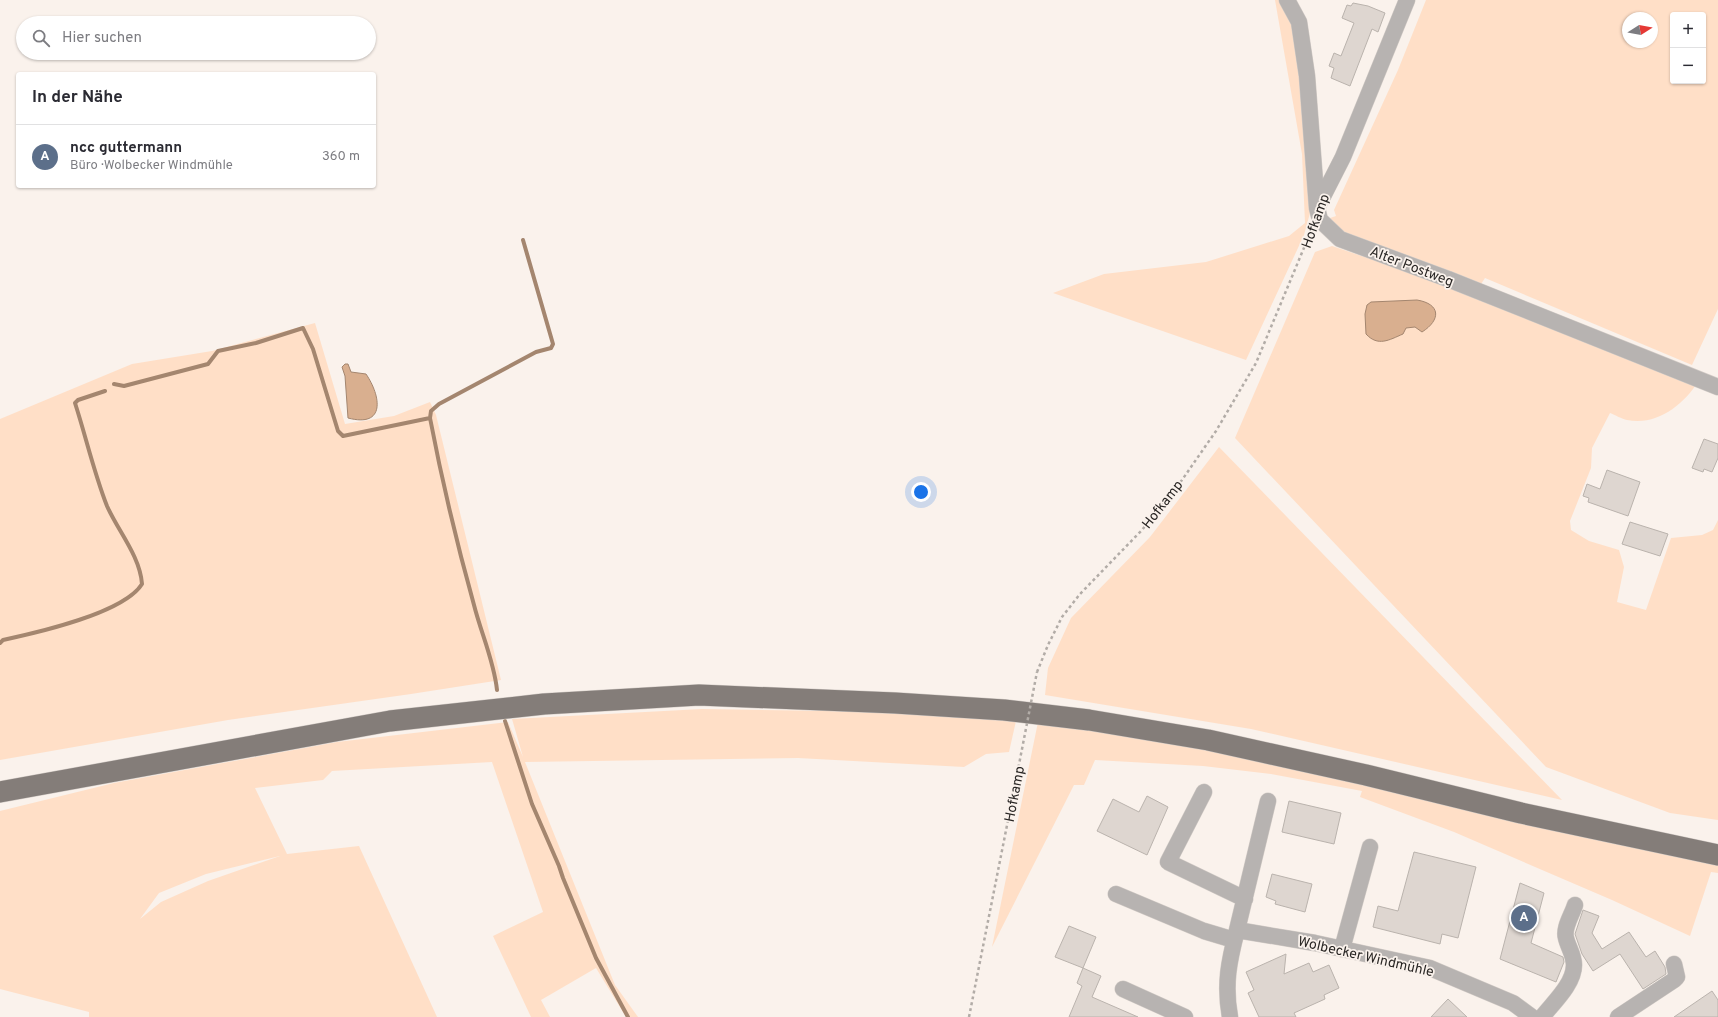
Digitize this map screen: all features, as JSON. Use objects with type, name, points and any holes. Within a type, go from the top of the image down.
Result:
[{"type":"main road","points":[[0,792],[390,721],[544,704],[699,695],[895,703],[1004,710],[1089,720],[1216,742],[1522,813],[1718,856]]},
{"type":"street","name":"Alter Postweg","points":[[1287,0],[1299,22],[1307,76],[1317,208],[1320,220],[1340,239],[1448,279],[1718,387]]},
{"type":"street","name":"Hofkamp","points":[[1317,208],[1343,156],[1407,0]]},
{"type":"street","points":[[1204,792],[1168,862],[1245,899]]},
{"type":"street","points":[[1230,1017],[1226,997],[1228,966],[1268,801]]},
{"type":"street","points":[[1342,949],[1370,846]]},
{"type":"street","name":"Wolbecker Windmühle","points":[[1116,894],[1204,931],[1342,949],[1430,968],[1513,1003],[1532,1017]]},
{"type":"street","points":[[1542,1017],[1572,977],[1574,956],[1565,937],[1566,928],[1575,906]]},
{"type":"street","points":[[1618,1017],[1674,980],[1677,976],[1674,964]]},
{"type":"street","points":[[1123,989],[1185,1017]]},
{"type":"path","name":"Hofkamp","points":[[969,1017],[1037,672],[1048,645],[1062,617],[1080,594],[1142,530],[1182,480],[1216,432],[1256,363],[1310,237],[1317,208]]},
{"type":"shaded area","points":[[1275,0],[1284,0],[1296,40],[1310,213],[1304,235],[1246,360],[1053,293],[1104,274],[1206,262],[1289,236],[1305,223],[1302,154]]},
{"type":"shaded area","points":[[1426,0],[1718,0],[1718,309],[1692,365],[1485,278],[1479,287],[1348,234],[1334,226],[1327,219],[1336,216],[1334,210],[1398,70]]},
{"type":"shaded area","points":[[1332,246],[1445,284],[1698,382],[1677,406],[1659,417],[1638,421],[1625,419],[1610,413],[1592,448],[1591,468],[1570,521],[1571,530],[1589,541],[1619,550],[1624,567],[1617,602],[1646,610],[1671,538],[1702,535],[1713,530],[1718,520],[1718,820],[1670,813],[1546,767],[1235,438],[1315,252]]},
{"type":"shaded area","points":[[1417,300],[1431,305],[1436,313],[1433,322],[1422,332],[1415,327],[1406,328],[1403,334],[1384,341],[1375,340],[1366,334],[1365,314],[1367,305],[1371,302]]},
{"type":"shaded area","points":[[315,323],[345,424],[394,416],[430,402],[436,415],[501,680],[228,720],[0,760],[0,419],[132,364],[212,351]]},
{"type":"shaded area","points":[[345,364],[348,364],[351,372],[366,374],[375,392],[377,408],[374,414],[369,418],[360,420],[348,418],[345,376],[342,367]]},
{"type":"shaded area","points":[[1219,447],[1562,800],[1251,729],[1045,695],[1048,668],[1071,618],[1150,537]]},
{"type":"shaded area","points":[[702,709],[895,712],[1016,721],[1009,752],[986,754],[964,767],[798,758],[525,762],[615,985],[638,1017],[626,1017],[596,968],[541,1000],[550,1017],[531,1017],[493,936],[543,912],[492,762],[332,771],[323,780],[255,788],[287,854],[359,846],[437,1017],[89,1017],[89,1012],[0,989],[0,811],[114,783],[337,742],[508,722],[523,757],[512,719]],"holes":[[[280,856],[208,881],[161,902],[140,919],[159,893],[206,874]]]},
{"type":"shaded area","points":[[1038,722],[1124,735],[1210,751],[1380,786],[1718,865],[1718,873],[1711,872],[1690,936],[1612,900],[1454,832],[1360,797],[1362,791],[1271,774],[1203,766],[1095,760],[1084,785],[1074,785],[992,947]]},
{"type":"building","points":[[1353,3],[1368,6],[1385,13],[1378,32],[1372,29],[1350,86],[1331,78],[1334,68],[1329,66],[1334,53],[1341,56],[1354,23],[1342,18],[1347,5],[1351,6]]},
{"type":"building","points":[[1704,439],[1718,444],[1718,458],[1712,472],[1704,469],[1703,472],[1692,468]]},
{"type":"building","points":[[1607,470],[1640,482],[1628,516],[1588,502],[1589,498],[1583,496],[1587,484],[1600,489]]},
{"type":"building","points":[[1630,522],[1668,534],[1660,556],[1622,544]]},
{"type":"building","points":[[1147,796],[1168,807],[1147,855],[1097,831],[1113,799],[1139,812]]},
{"type":"building","points":[[1289,801],[1341,813],[1334,844],[1282,832]]},
{"type":"building","points":[[1414,852],[1476,867],[1458,938],[1442,934],[1440,944],[1373,927],[1378,906],[1398,911]]},
{"type":"building","points":[[1272,874],[1312,884],[1305,912],[1275,904],[1276,901],[1266,897]]},
{"type":"building","points":[[1520,883],[1544,893],[1531,943],[1563,957],[1564,962],[1556,982],[1500,959]]},
{"type":"building","points":[[1583,910],[1599,916],[1592,933],[1602,949],[1629,932],[1646,957],[1655,951],[1665,967],[1666,974],[1643,989],[1620,954],[1593,971],[1582,954],[1575,934]]},
{"type":"building","points":[[1069,926],[1096,937],[1083,968],[1055,957]]},
{"type":"building","points":[[1286,954],[1284,974],[1309,963],[1313,972],[1329,965],[1339,988],[1324,995],[1325,999],[1294,1013],[1296,1017],[1259,1017],[1248,993],[1254,990],[1246,972]]},
{"type":"building","points":[[1083,968],[1101,976],[1092,997],[1138,1017],[1069,1017],[1082,986],[1077,983]]},
{"type":"building","points":[[1712,991],[1718,1000],[1718,1017],[1674,1017]]},
{"type":"building","points":[[1448,999],[1467,1017],[1431,1017]]},
{"type":"waterway","points":[[430,418],[431,411],[439,404],[536,352],[551,348],[553,344],[523,240]]},
{"type":"waterway","points":[[114,384],[124,386],[208,364],[218,351],[256,343],[303,328],[313,349],[338,431],[343,436],[430,418],[456,536],[477,616],[493,668],[497,690]]},
{"type":"waterway","points":[[0,643],[3,640],[57,627],[99,613],[132,594],[142,584],[133,554],[107,506],[102,493],[75,403],[78,400],[105,391]]},
{"type":"waterway","points":[[505,721],[532,804],[596,958],[628,1017]]},
{"type":"place","name":"ncc guttermann","points":[[1524,918]]}]
